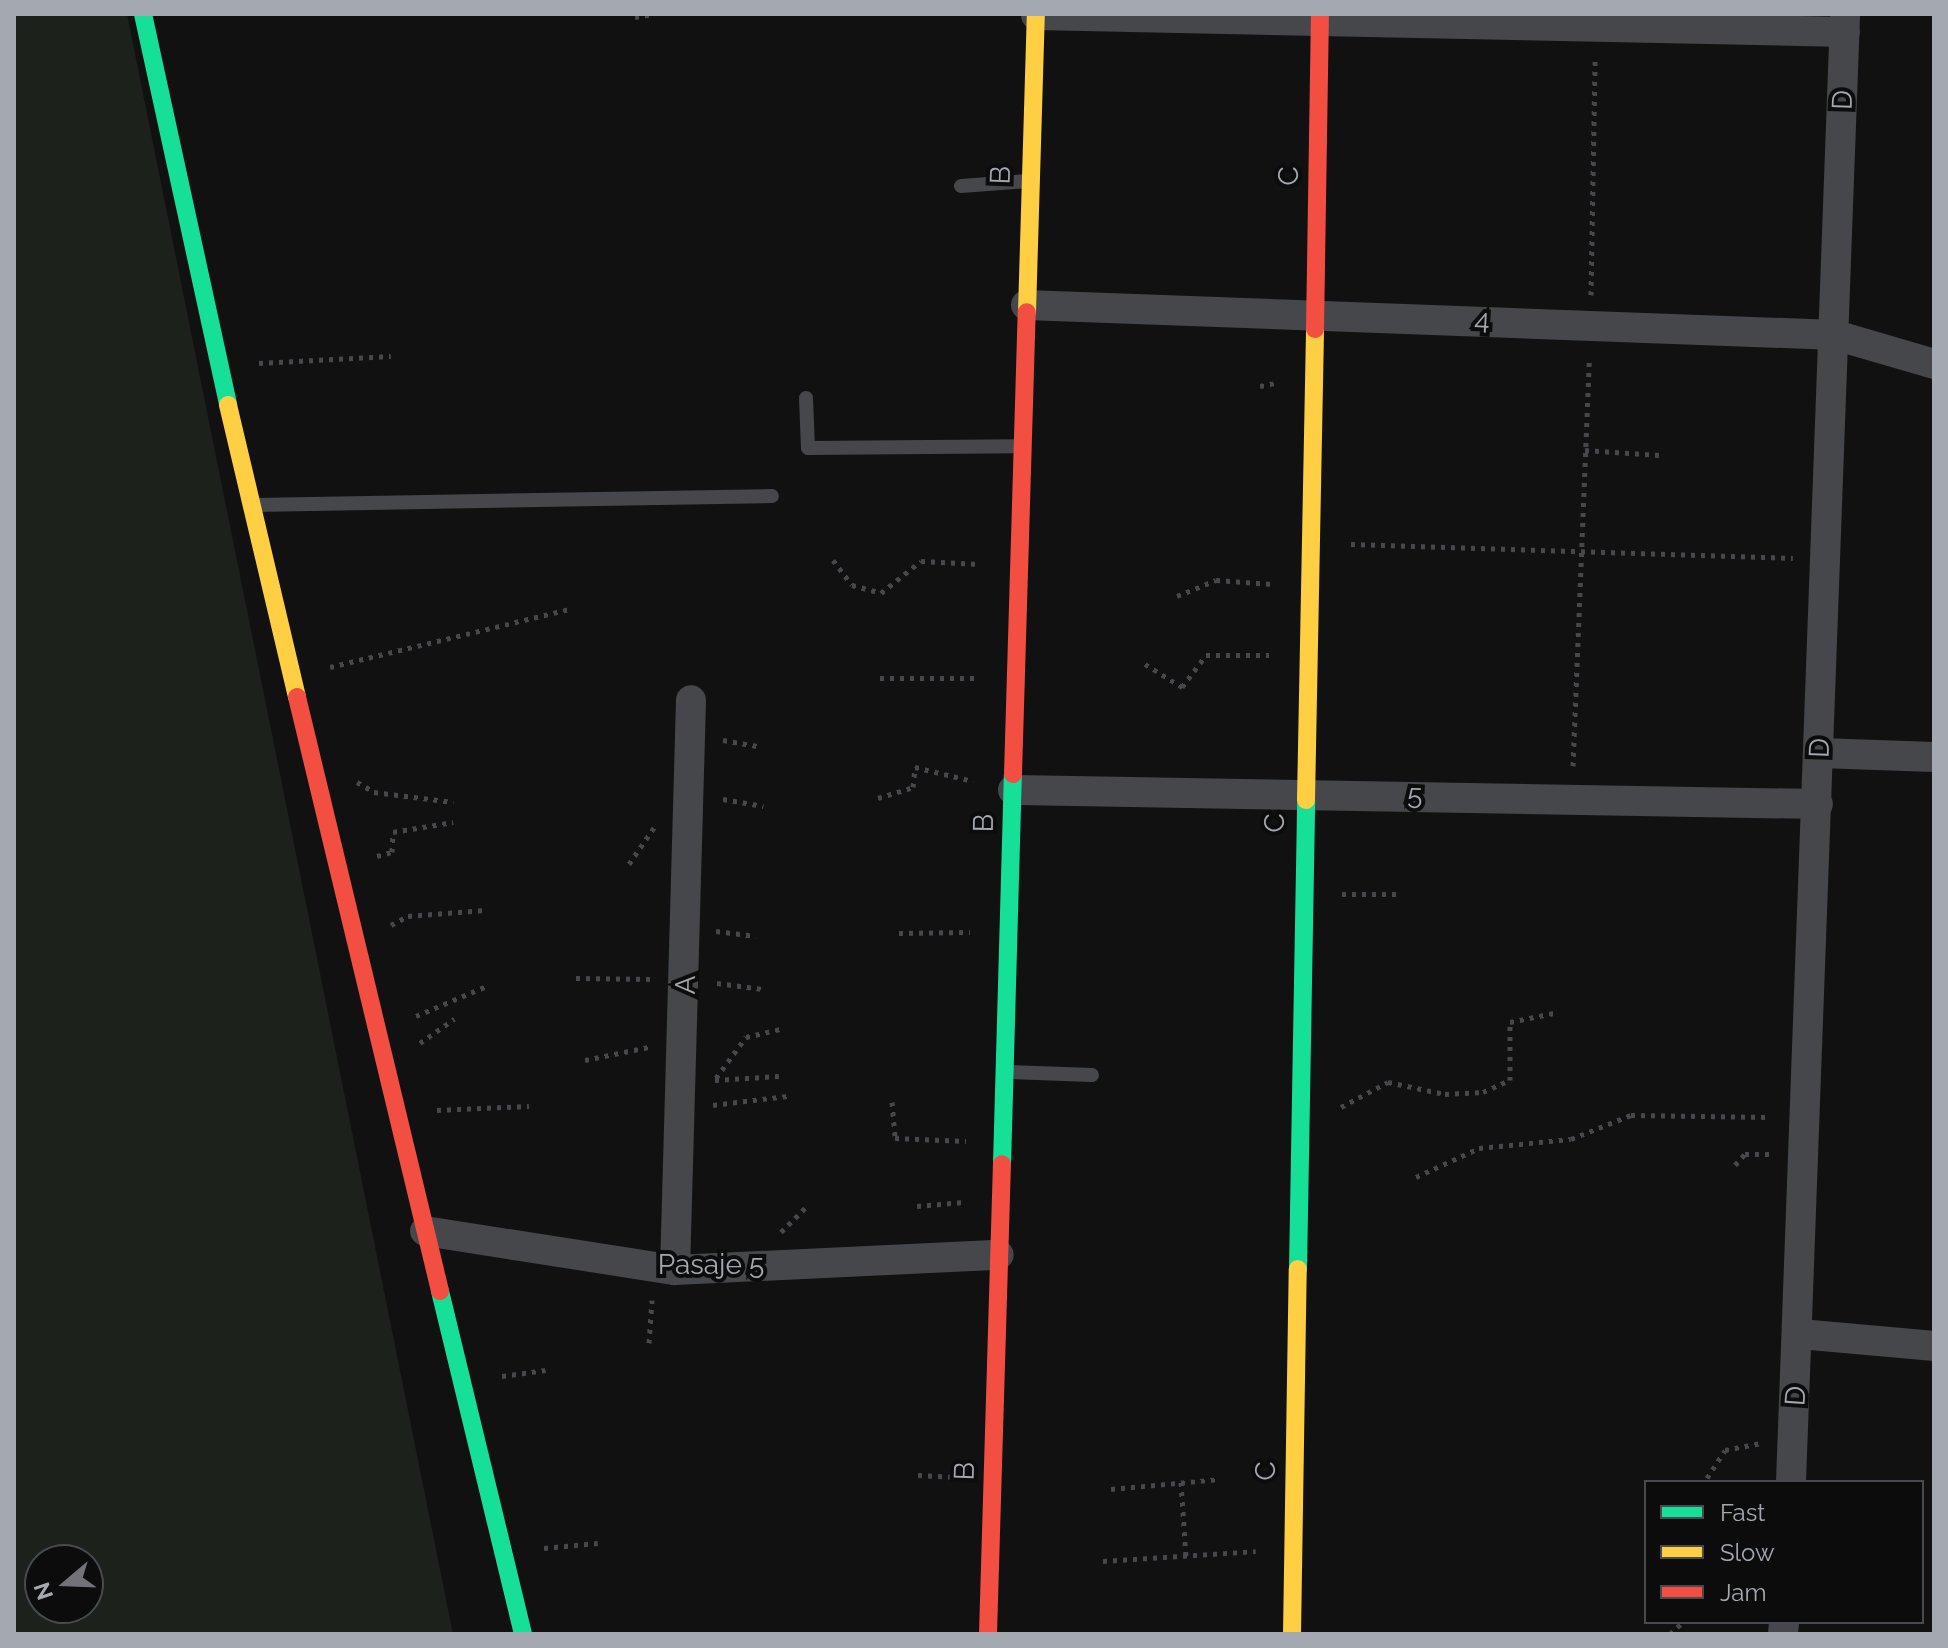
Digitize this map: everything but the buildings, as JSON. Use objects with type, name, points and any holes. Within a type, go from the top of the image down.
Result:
[{"type":"street","points":[[143,14],[218,365],[290,677],[523,1634]]},
{"type":"street","points":[[1036,15],[1320,16],[1595,26],[1845,23]]},
{"type":"street","name":"B","points":[[988,1634],[1028,181],[1036,15]]},
{"type":"street","name":"C","points":[[1292,1634],[1303,792],[1320,16]]},
{"type":"street","name":"D","points":[[1791,1480],[1800,1334],[1845,23]]},
{"type":"street","name":"4","points":[[1026,305],[1314,312],[1835,335],[1934,364]]},
{"type":"street","name":"A","points":[[675,1270],[684,1108],[691,700]]},
{"type":"street","points":[[1820,753],[1934,757]]},
{"type":"street","name":"5","points":[[1013,790],[1303,792],[1818,804]]},
{"type":"street","name":"Pasaje 5","points":[[425,1231],[675,1270],[999,1255]]},
{"type":"street","points":[[1800,1334],[1934,1346]]},
{"type":"lane","points":[[961,186],[1028,181]]},
{"type":"lane","points":[[806,398],[808,448],[1021,446]]},
{"type":"lane","points":[[250,505],[772,496]]},
{"type":"lane","points":[[1005,1072],[1092,1075]]},
{"type":"path","points":[[635,17],[653,14]]},
{"type":"path","points":[[1571,799],[1590,325],[1595,26]]},
{"type":"path","points":[[218,365],[391,356]]},
{"type":"path","points":[[1585,450],[1659,455]]},
{"type":"path","points":[[1310,544],[1582,548],[1827,559]]},
{"type":"path","points":[[833,560],[852,585],[881,593],[921,561],[986,564],[992,580],[1018,577]]},
{"type":"path","points":[[1177,596],[1216,580],[1307,587]]},
{"type":"path","points":[[290,677],[570,609]]},
{"type":"path","points":[[1145,664],[1182,687],[1206,655],[1306,655]]},
{"type":"path","points":[[880,678],[1015,677]]},
{"type":"path","points":[[309,754],[374,792],[453,802]]},
{"type":"path","points":[[878,798],[913,787],[915,767],[1013,790]]},
{"type":"path","points":[[689,793],[763,806]]},
{"type":"path","points":[[337,867],[392,852],[393,832],[453,822]]},
{"type":"path","points":[[355,945],[408,916],[485,910]]},
{"type":"path","points":[[899,933],[1009,932]]},
{"type":"path","points":[[576,978],[686,980],[763,989]]},
{"type":"path","points":[[416,1023],[416,1012],[489,985]]},
{"type":"path","points":[[1299,1132],[1388,1082],[1445,1094],[1483,1092],[1510,1080],[1510,1022],[1554,1013]]},
{"type":"path","points":[[417,1034],[417,1045]]},
{"type":"path","points":[[585,1060],[685,1040]]},
{"type":"path","points":[[714,1080],[779,1076]]},
{"type":"path","points":[[684,1108],[787,1096]]},
{"type":"path","points":[[892,1102],[895,1138],[968,1141],[1004,1118]]},
{"type":"path","points":[[396,1112],[529,1106]]},
{"type":"path","points":[[1416,1177],[1479,1148],[1571,1139],[1631,1115],[1807,1117]]},
{"type":"path","points":[[1707,1478],[1725,1450],[1793,1437]]},
{"type":"path","points":[[1111,1489],[1220,1479]]},
{"type":"path","points":[[1181,1482],[1186,1557]]},
{"type":"path","points":[[503,1551],[598,1543]]},
{"type":"path","points":[[1103,1561],[1293,1549]]},
{"type":"shaded area","points":[[14,14],[127,14],[453,1634],[14,1634]]},
{"type":"traffic: fast","points":[[143,14],[228,405]]},
{"type":"traffic: fast","points":[[1002,1164],[1013,774]]},
{"type":"traffic: fast","points":[[1298,1269],[1306,800]]},
{"type":"traffic: fast","points":[[440,1291],[523,1634]]},
{"type":"traffic: slow","points":[[1027,312],[1036,14]]},
{"type":"traffic: slow","points":[[1306,800],[1315,329]]},
{"type":"traffic: slow","points":[[228,405],[297,697]]},
{"type":"traffic: slow","points":[[1292,1634],[1298,1269]]},
{"type":"traffic: jam","points":[[1315,329],[1320,14]]},
{"type":"traffic: jam","points":[[1013,774],[1027,312]]},
{"type":"traffic: jam","points":[[297,697],[440,1291]]},
{"type":"traffic: jam","points":[[988,1634],[1002,1164]]}]
